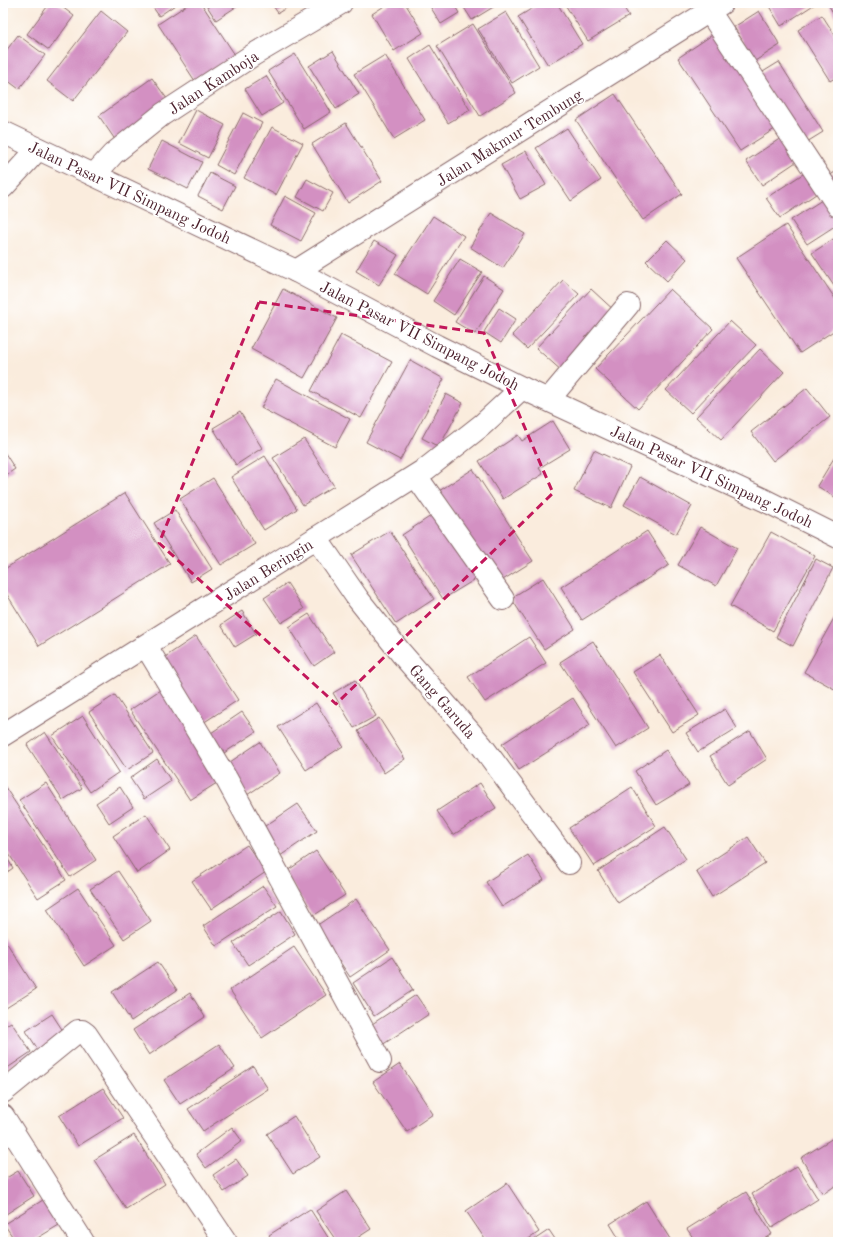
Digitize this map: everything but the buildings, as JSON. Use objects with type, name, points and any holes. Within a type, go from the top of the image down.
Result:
[{"type":"street","name":"Jalan Kamboja","points":[[94,175],[113,154],[164,114],[253,55],[341,3]]},
{"type":"street","points":[[715,7],[838,206]]},
{"type":"street","name":"Jalan Makmur Tembung","points":[[296,271],[715,7]]},
{"type":"street","name":"Jalan Pasar VII Simpang Jodoh","points":[[3,132],[296,271],[437,346],[522,388],[764,500],[838,536]]},
{"type":"street","points":[[3,187],[38,149]]},
{"type":"street","points":[[548,399],[628,305]]},
{"type":"street","name":"Jalan Beringin","points":[[3,735],[416,476],[482,425],[522,388]]},
{"type":"street","points":[[416,476],[503,599]]},
{"type":"street","name":"Gang Garuda","points":[[316,538],[358,599],[401,653],[482,746],[569,863]]},
{"type":"street","points":[[146,646],[227,780],[380,1061]]},
{"type":"street","points":[[3,1092],[78,1031],[82,1031],[86,1034],[226,1242]]},
{"type":"street","points":[[3,1116],[83,1242]]},
{"type":"highlighted area","points":[[259,302],[484,333],[553,493],[336,704],[159,543]]}]
